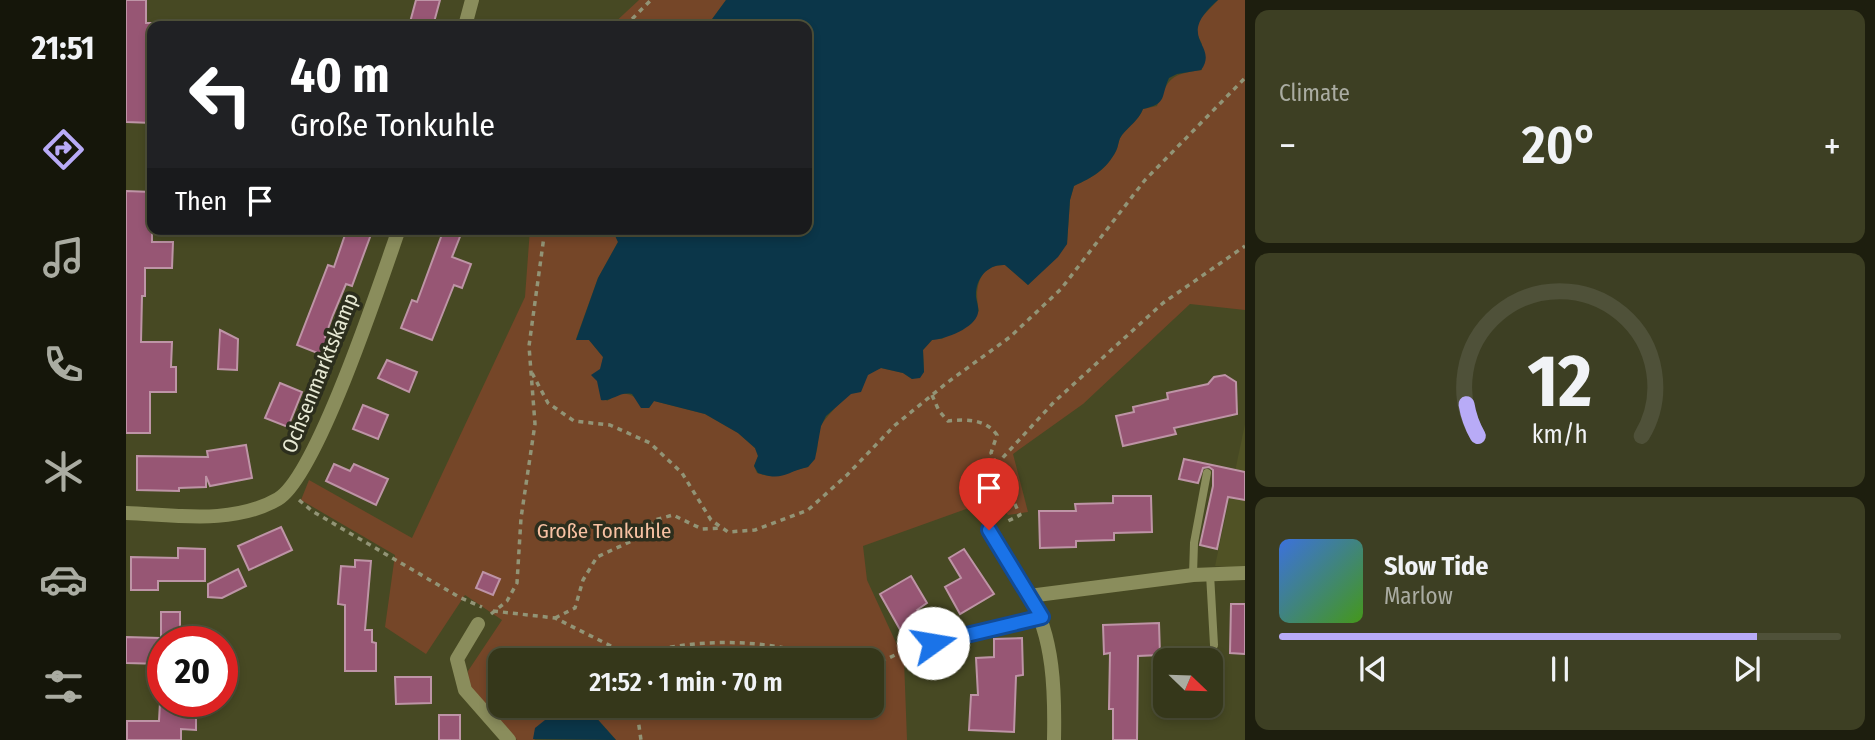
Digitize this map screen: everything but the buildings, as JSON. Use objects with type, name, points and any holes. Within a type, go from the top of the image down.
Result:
[{"type":"street","points":[[466,21],[472,0]]},
{"type":"street","name":"Ochsenmarktskamp","points":[[126,513],[230,515],[262,506],[280,498],[288,490],[307,463],[325,424],[397,235]]},
{"type":"street","points":[[989,530],[1042,617],[1051,669],[1055,740]]},
{"type":"street","points":[[1029,596],[1193,575],[1245,573]]},
{"type":"street","points":[[478,624],[457,659],[465,690],[509,740]]},
{"type":"lane","points":[[1193,575],[1194,543],[1207,473]]},
{"type":"lane","points":[[1210,574],[1214,645]]},
{"type":"lane","points":[[906,649],[1042,617]]},
{"type":"path","points":[[630,21],[651,0]]},
{"type":"path","points":[[532,373],[548,403],[574,421],[610,425],[650,443],[682,473],[711,520],[728,532],[755,530],[808,510],[847,475],[894,426],[1010,337],[1061,289],[1145,180],[1245,78]]},
{"type":"path","points":[[494,612],[507,601],[517,583],[521,518],[535,424],[529,346],[544,235]]},
{"type":"path","points":[[996,465],[1054,402],[1163,303],[1245,246]]},
{"type":"path","points":[[932,395],[939,411],[948,421],[968,418],[992,428],[997,435],[991,453],[1020,515]]},
{"type":"path","points":[[288,490],[312,511],[459,597],[494,612],[555,618],[612,648]]},
{"type":"path","points":[[555,618],[575,608],[583,580],[597,557],[638,538],[655,520],[673,515],[702,529],[722,528]]},
{"type":"path","points":[[658,648],[689,644],[757,643],[794,648]]},
{"type":"path","points":[[884,660],[906,649]]},
{"type":"path","points":[[638,718],[641,740]]},
{"type":"shaded area","points":[[1245,424],[1245,568],[1215,566]]},
{"type":"green space","points":[[639,0],[726,0],[711,21],[616,21]]},
{"type":"green space","name":"Große Tonkuhle","points":[[1218,0],[1245,0],[1245,310],[1190,304],[1083,404],[1013,454],[1028,512],[1008,515],[994,499],[863,546],[867,580],[904,660],[907,740],[616,740],[596,718],[884,718],[884,648],[488,648],[488,708],[469,687],[468,671],[502,620],[465,595],[426,654],[385,627],[395,555],[301,500],[309,480],[412,538],[525,297],[530,235],[615,235],[618,242],[598,278],[576,339],[589,340],[603,357],[599,383],[607,401],[619,394],[629,394],[649,408],[654,401],[705,414],[738,433],[755,448],[758,456],[754,466],[757,473],[778,476],[808,467],[818,447],[821,426],[868,375],[881,368],[903,373],[912,379],[924,372],[923,350],[933,339],[942,339],[979,311],[978,287],[989,269],[1005,265],[1028,285],[1067,244],[1070,200],[1074,186],[1093,176],[1108,163],[1122,135],[1143,109],[1157,106],[1172,79],[1183,73],[1202,70],[1202,44],[1196,32],[1198,21]]},
{"type":"green space","name":"Große Tonkuhle","points":[[497,718],[566,718],[534,740],[517,740]]},
{"type":"water","points":[[726,0],[1218,0],[1205,13],[1199,24],[1198,32],[1205,54],[1201,70],[1169,78],[1160,102],[1143,109],[1121,137],[1108,163],[1093,176],[1074,186],[1070,200],[1067,244],[1058,257],[1028,285],[1005,265],[988,270],[980,279],[976,290],[976,318],[959,332],[932,340],[923,350],[924,372],[920,378],[912,379],[903,373],[881,368],[868,375],[861,392],[851,394],[826,416],[821,426],[815,459],[808,467],[773,477],[758,473],[754,466],[758,456],[755,448],[738,433],[705,414],[654,401],[649,408],[641,408],[632,394],[601,400],[597,381],[591,375],[600,369],[603,357],[589,340],[576,340],[598,278],[618,242],[615,235],[812,235],[812,21],[711,21]]},
{"type":"water","points":[[596,718],[616,740],[533,739],[535,728],[545,720]]},
{"type":"route","points":[[933,643],[1042,617],[989,530]]}]
